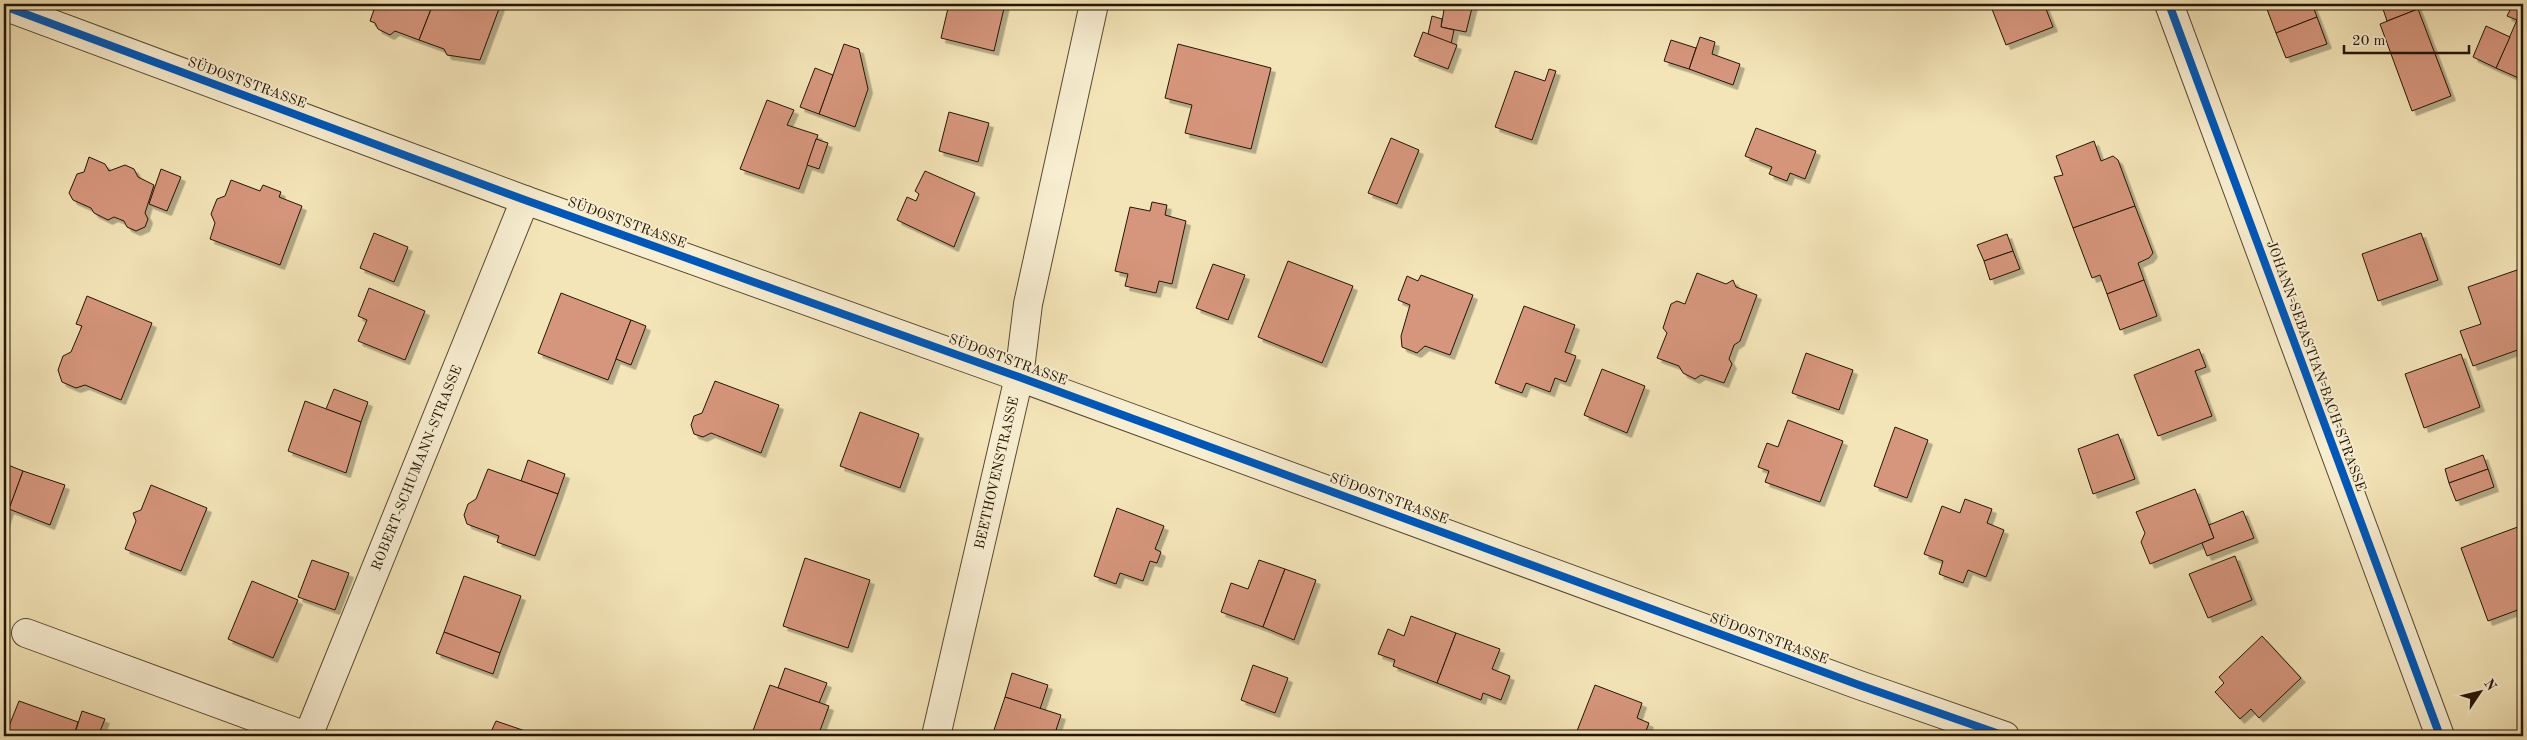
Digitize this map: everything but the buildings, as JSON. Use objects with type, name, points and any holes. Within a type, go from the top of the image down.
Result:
[{"type":"street","name":"BEETHOVENSTRASSE","points":[[936,736],[1019,376],[1028,304],[1094,4]]},
{"type":"street","name":"JOHANN-SEBASTIAN-BACH-STRASSE","points":[[2169,4],[2440,736]]},
{"type":"street","name":"SÜDOSTSTRASSE","points":[[4,6],[44,12],[525,200],[1019,376],[1840,678],[2005,736]]},
{"type":"street","name":"ROBERT-SCHUMANN-STRASSE","points":[[26,634],[307,736],[525,200]]},
{"type":"cycle path","points":[[2169,4],[2440,736]]},
{"type":"cycle path","points":[[4,6],[525,200],[1019,377],[1859,685],[2005,736]]}]
